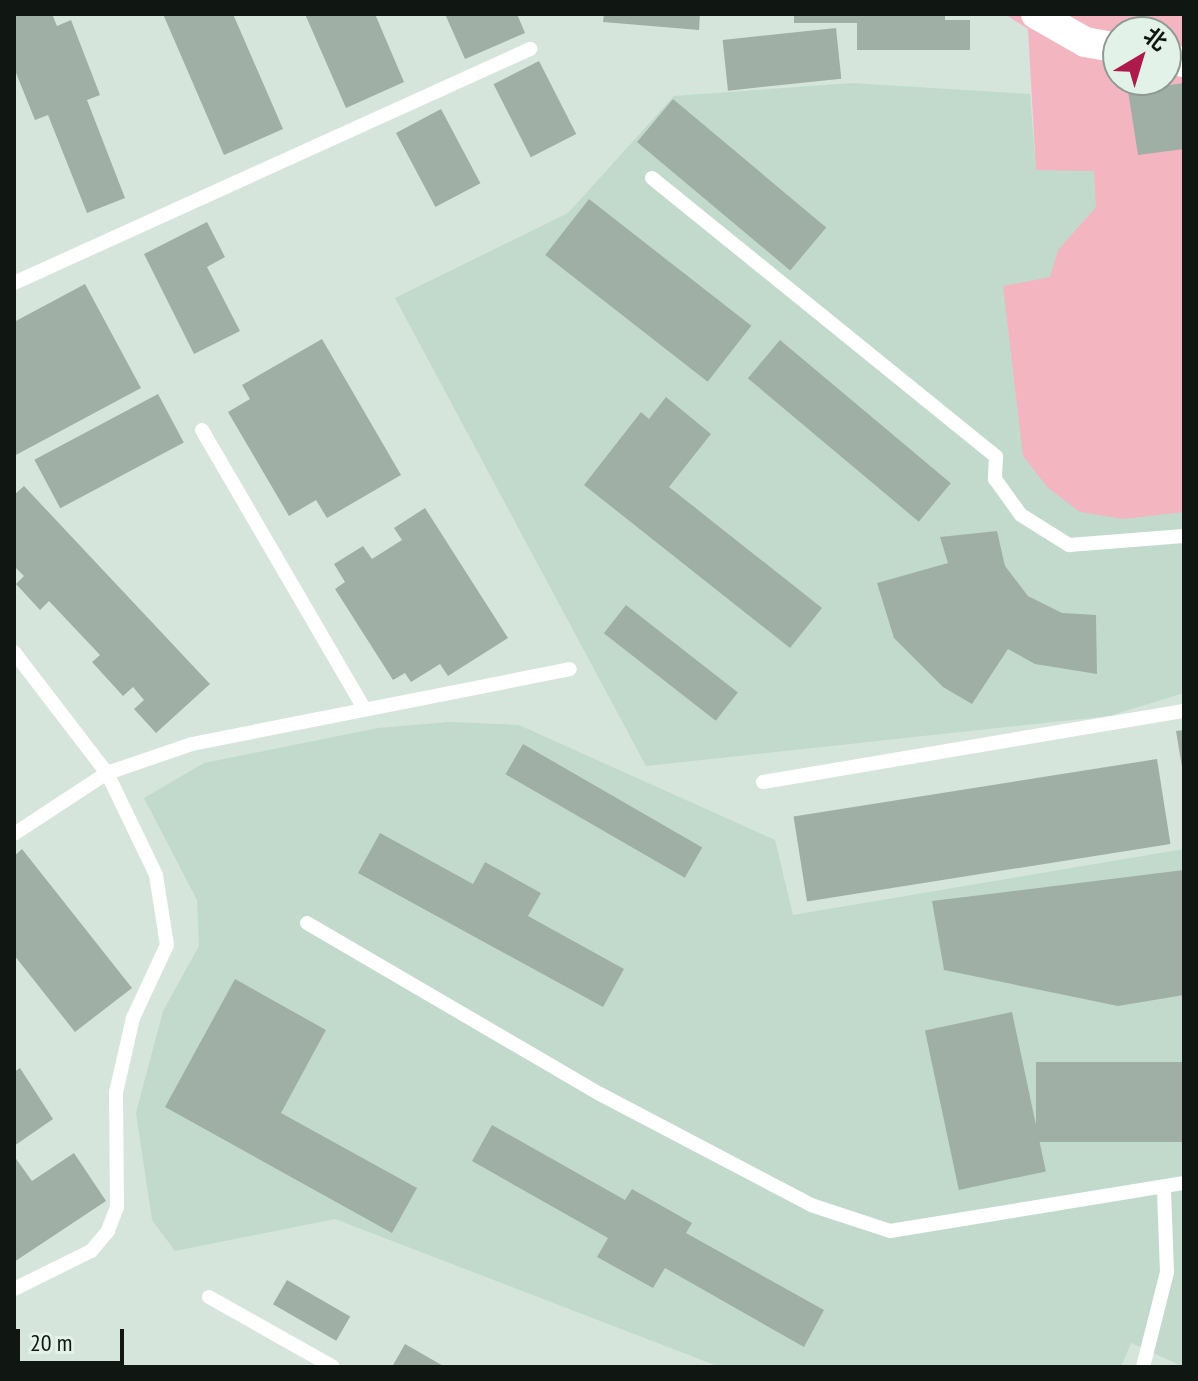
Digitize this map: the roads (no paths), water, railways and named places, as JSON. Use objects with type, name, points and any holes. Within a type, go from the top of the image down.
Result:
[{"type":"street","points":[[1036,14],[1085,42],[1102,45]]},
{"type":"lane","points":[[14,283],[530,49]]},
{"type":"lane","points":[[652,178],[996,457],[995,479],[1021,515],[1069,545],[1184,536]]},
{"type":"lane","points":[[202,430],[362,705]]},
{"type":"lane","points":[[14,652],[107,773],[156,875],[167,945],[133,1018],[116,1092],[117,1207],[108,1231],[91,1251],[14,1289]]},
{"type":"lane","points":[[14,834],[107,773],[192,744],[362,705],[491,690],[570,669]]},
{"type":"lane","points":[[763,782],[1184,711]]},
{"type":"lane","points":[[307,923],[656,1123],[811,1205],[890,1231],[1164,1189],[1184,1183]]},
{"type":"lane","points":[[1143,1367],[1167,1272],[1164,1189]]},
{"type":"lane","points":[[209,1297],[333,1367]]}]
